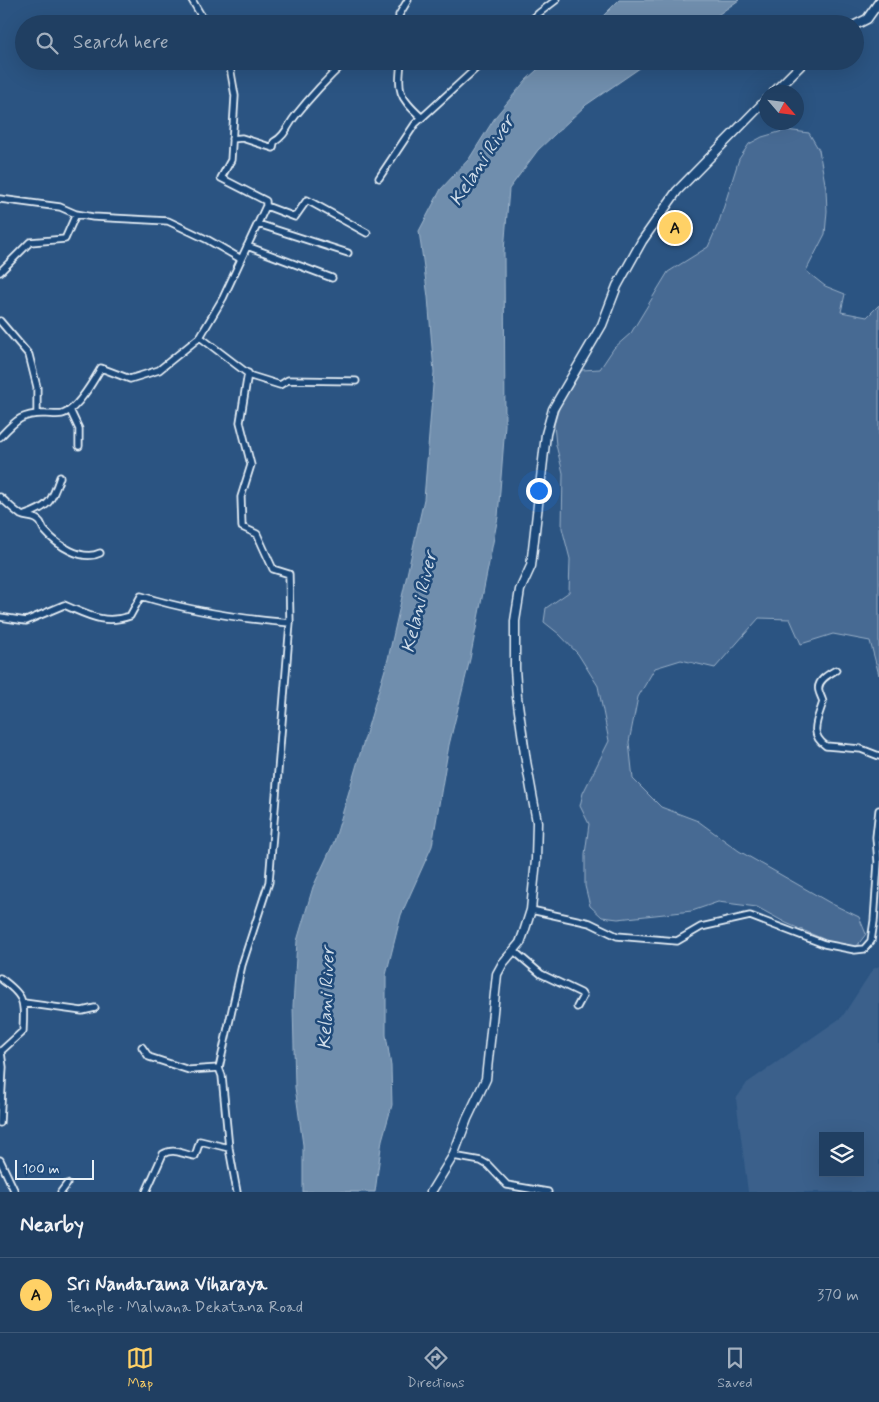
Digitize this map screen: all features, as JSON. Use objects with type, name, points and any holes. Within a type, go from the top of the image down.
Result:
[{"type":"main road","points":[[864,20],[879,2]]},
{"type":"main road","points":[[781,85],[796,70]]},
{"type":"main road","points":[[431,1192],[453,1156],[467,1119],[486,1080],[497,974],[503,963],[520,943],[531,910],[536,860],[537,822],[517,697],[514,662],[515,621],[520,590],[531,566],[546,434],[553,409],[602,325],[616,286],[647,233],[677,191],[759,107]]},
{"type":"street","points":[[192,0],[201,15]]},
{"type":"street","points":[[400,15],[408,0]]},
{"type":"street","points":[[536,15],[556,0]]},
{"type":"street","points":[[0,436],[18,418],[37,414],[64,414],[70,410],[88,389],[101,368],[130,379],[159,370],[200,337],[223,298],[266,206],[266,200],[221,178],[231,160],[235,96],[231,70]]},
{"type":"street","points":[[232,140],[242,138],[273,148],[274,142],[283,137],[299,112],[336,70]]},
{"type":"street","points":[[401,70],[400,90],[406,103],[421,117]]},
{"type":"street","points":[[379,178],[403,140],[421,117],[474,70]]},
{"type":"street","points":[[0,199],[60,207],[76,214],[93,217],[168,221],[208,240],[241,259]]},
{"type":"street","points":[[266,206],[295,217],[307,200],[367,233]]},
{"type":"street","points":[[0,272],[30,242],[66,239],[76,214]]},
{"type":"street","points":[[258,224],[348,253]]},
{"type":"street","points":[[247,246],[332,278]]},
{"type":"street","points":[[0,321],[29,355],[37,387],[37,414]]},
{"type":"street","points":[[200,337],[251,376],[280,384],[288,380],[356,381]]},
{"type":"street","points":[[237,1192],[229,1148],[222,1076],[219,1068],[242,964],[269,882],[290,623],[289,574],[273,569],[257,534],[242,527],[241,497],[251,465],[240,422],[248,373]]},
{"type":"street","points":[[70,410],[79,429],[79,446]]},
{"type":"street","points":[[23,516],[39,511],[52,500],[60,476]]},
{"type":"street","points":[[0,497],[23,516],[33,517],[39,521],[43,529],[56,541],[76,553],[96,555],[100,553]]},
{"type":"street","points":[[0,617],[26,621],[64,606],[100,620],[119,620],[130,616],[141,596],[161,602],[254,620],[290,623]]},
{"type":"street","points":[[836,670],[825,677],[819,685],[818,689],[824,702],[814,728],[816,736],[826,746],[860,749],[879,756]]},
{"type":"street","points":[[531,910],[590,923],[617,936],[677,941],[701,927],[750,916],[824,944],[855,950],[864,949],[870,941],[875,908],[878,862],[876,837],[879,810]]},
{"type":"street","points":[[514,952],[541,974],[581,993],[582,996],[577,1007]]},
{"type":"street","points":[[0,978],[12,987],[24,1003],[23,1031],[0,1052],[3,1067],[0,1123]]},
{"type":"street","points":[[24,1003],[82,1010],[95,1008]]},
{"type":"street","points":[[142,1046],[149,1057],[189,1070],[219,1068]]},
{"type":"street","points":[[146,1192],[163,1154],[168,1151],[195,1156],[200,1142],[229,1148]]},
{"type":"street","points":[[453,1156],[481,1161],[507,1185],[548,1192]]},
{"type":"street","points":[[0,1160],[15,1192]]},
{"type":"street","points":[[61,1192],[68,1184]]},
{"type":"shaded area","points":[[786,130],[809,133],[819,150],[826,189],[827,211],[825,234],[806,271],[825,286],[845,294],[841,312],[867,317],[879,305],[879,675],[870,641],[833,634],[801,644],[790,619],[759,618],[715,668],[681,660],[655,668],[638,697],[629,742],[633,779],[661,807],[698,821],[739,851],[832,904],[859,917],[866,934],[857,946],[835,944],[786,923],[757,907],[718,902],[692,911],[618,919],[602,917],[590,906],[585,886],[585,854],[589,824],[580,806],[583,793],[609,741],[598,686],[578,654],[559,634],[544,622],[546,608],[569,592],[570,559],[562,528],[563,473],[556,445],[554,425],[560,405],[582,370],[600,369],[614,348],[631,333],[668,272],[708,247],[719,222],[739,159],[749,144],[762,137]]},
{"type":"shaded area","points":[[879,966],[879,1192],[748,1192],[736,1099],[747,1083],[842,1017],[873,969]]},
{"type":"water","points":[[619,0],[739,0],[718,15],[604,15]]},
{"type":"water","name":"Kelani River","points":[[537,70],[637,70],[586,105],[538,150],[509,189],[504,251],[505,425],[498,517],[470,659],[449,745],[432,846],[401,915],[386,975],[386,1035],[391,1066],[392,1105],[382,1140],[375,1192],[303,1192],[303,1145],[295,1087],[293,1006],[297,941],[313,887],[334,842],[388,659],[424,499],[434,372],[428,297],[419,231],[441,189],[469,159],[496,116],[526,80]]},
{"type":"place","name":"Sri Nandarama Viharaya","points":[[675,228]]}]
